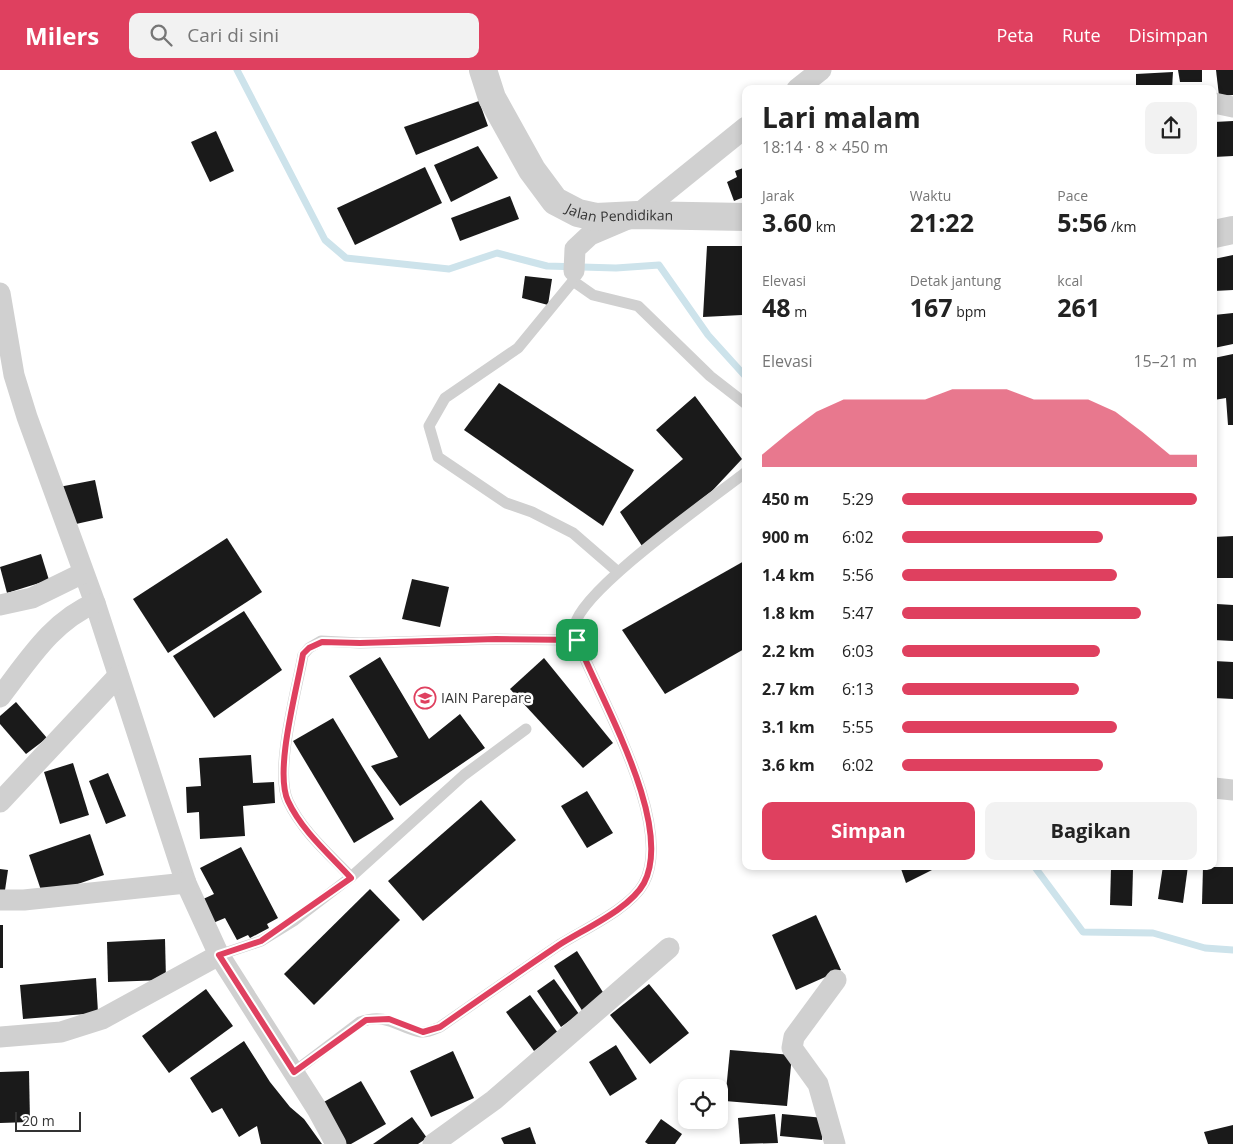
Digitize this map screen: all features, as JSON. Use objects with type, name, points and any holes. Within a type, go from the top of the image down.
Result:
[{"type":"street","name":"Jalan Pendidikan","points":[[483,70],[492,98],[532,170],[555,201],[578,213],[596,217],[637,215],[742,217]]},
{"type":"street","points":[[802,85],[821,70]]},
{"type":"street","points":[[1217,104],[1233,107]]},
{"type":"street","points":[[574,276],[575,249],[590,235],[637,215],[742,130]]},
{"type":"street","points":[[1217,233],[1233,230]]},
{"type":"street","points":[[0,293],[14,375],[24,409],[95,603],[186,883],[219,955],[294,1072],[336,1144]]},
{"type":"street","points":[[0,605],[32,598],[83,574]]},
{"type":"street","points":[[0,697],[52,630],[78,610],[95,603]]},
{"type":"street","points":[[0,802],[118,676]]},
{"type":"street","points":[[1217,788],[1233,790]]},
{"type":"street","points":[[0,900],[24,900],[186,883]]},
{"type":"street","points":[[433,1144],[494,1100],[669,948]]},
{"type":"street","points":[[0,1037],[61,1032],[102,1019],[219,955]]},
{"type":"street","points":[[835,1144],[818,1084],[794,1054],[792,1048],[794,1037],[836,980]]},
{"type":"lane","points":[[618,572],[573,534],[532,512],[506,503],[438,457],[429,426],[445,398],[518,348],[574,276],[593,295],[638,306],[703,371],[742,401]]},
{"type":"lane","points":[[294,1072],[366,1020],[389,1019],[423,1032],[440,1027],[560,944],[632,899],[644,882],[651,850],[643,798],[607,705],[577,640],[575,625],[581,612],[618,572],[673,527],[742,475]]},
{"type":"lane","points":[[351,878],[304,827],[288,801],[283,786],[286,749],[303,654],[309,648],[322,642],[360,643],[496,639],[577,640]]},
{"type":"lane","points":[[219,955],[261,941],[351,878],[464,776],[526,730]]},
{"type":"building","points":[[1178,70],[1202,70],[1202,82],[1180,82]]},
{"type":"building","points":[[1216,70],[1233,70],[1233,95],[1219,96]]},
{"type":"building","points":[[1173,72],[1172,85],[1136,85],[1136,74]]},
{"type":"building","points":[[479,101],[488,126],[416,155],[404,127]]},
{"type":"building","points":[[1233,121],[1233,156],[1217,157],[1217,122]]},
{"type":"building","points":[[216,131],[234,171],[210,182],[191,142]]},
{"type":"building","points":[[478,146],[498,178],[451,202],[434,165]]},
{"type":"building","points":[[425,167],[442,203],[355,245],[337,208]]},
{"type":"building","points":[[742,168],[742,198],[734,201],[727,182],[737,177],[735,171]]},
{"type":"building","points":[[510,196],[519,219],[460,241],[451,218]]},
{"type":"building","points":[[707,246],[742,246],[742,315],[703,317]]},
{"type":"building","points":[[1233,255],[1233,290],[1217,291],[1217,258]]},
{"type":"building","points":[[525,276],[552,279],[548,305],[522,298]]},
{"type":"building","points":[[1233,313],[1233,344],[1217,347],[1217,315]]},
{"type":"building","points":[[1233,354],[1233,425],[1228,425],[1226,398],[1217,400],[1217,357]]},
{"type":"building","points":[[499,383],[634,470],[603,526],[464,430]]},
{"type":"building","points":[[695,396],[742,459],[712,491],[642,546],[620,512],[683,459],[656,430]]},
{"type":"building","points":[[95,480],[103,518],[67,526],[59,487]]},
{"type":"building","points":[[1233,536],[1233,578],[1217,578],[1217,537]]},
{"type":"building","points":[[227,538],[262,592],[168,653],[133,599]]},
{"type":"building","points":[[41,554],[49,580],[7,593],[0,567]]},
{"type":"building","points":[[742,562],[742,650],[665,694],[622,630]]},
{"type":"building","points":[[412,579],[449,587],[440,627],[402,619]]},
{"type":"building","points":[[1217,604],[1233,605],[1233,641],[1217,640]]},
{"type":"building","points":[[244,611],[282,670],[214,718],[173,656]]},
{"type":"building","points":[[380,657],[429,739],[460,714],[485,748],[400,806],[371,766],[398,757],[349,676]]},
{"type":"building","points":[[544,658],[613,743],[583,768],[510,689]]},
{"type":"building","points":[[1217,661],[1233,662],[1233,699],[1217,698]]},
{"type":"building","points":[[16,702],[47,738],[26,754],[0,724],[0,716]]},
{"type":"building","points":[[333,718],[394,819],[354,843],[293,741]]},
{"type":"building","points":[[251,755],[253,783],[274,782],[275,803],[243,806],[245,836],[200,839],[199,812],[187,813],[186,787],[201,786],[199,758]]},
{"type":"building","points":[[73,763],[89,815],[60,824],[44,772]]},
{"type":"building","points":[[108,773],[126,816],[106,824],[89,781]]},
{"type":"building","points":[[587,791],[613,833],[587,848],[561,806]]},
{"type":"building","points":[[481,800],[516,840],[423,921],[388,881]]},
{"type":"building","points":[[90,834],[104,875],[43,896],[29,855]]},
{"type":"building","points":[[241,847],[278,918],[267,924],[269,928],[250,938],[248,935],[237,940],[225,918],[213,923],[201,900],[214,894],[200,868]]},
{"type":"building","points":[[1217,867],[1233,867],[1233,904],[1202,904],[1203,870],[1217,870]]},
{"type":"building","points":[[0,869],[8,870],[4,897],[0,897]]},
{"type":"building","points":[[901,870],[932,870],[906,883]]},
{"type":"building","points":[[1111,870],[1133,870],[1132,906],[1110,905]]},
{"type":"building","points":[[1162,870],[1187,870],[1183,903],[1158,899]]},
{"type":"building","points":[[370,889],[400,920],[314,1005],[284,974]]},
{"type":"building","points":[[816,915],[841,970],[796,990],[772,935]]},
{"type":"building","points":[[0,925],[3,925],[3,968],[0,968]]},
{"type":"building","points":[[165,939],[166,980],[108,982],[107,942]]},
{"type":"building","points":[[577,951],[606,997],[583,1012],[554,966]]},
{"type":"building","points":[[96,978],[98,1013],[23,1019],[20,985]]},
{"type":"building","points":[[554,979],[579,1014],[561,1027],[537,991]]},
{"type":"building","points":[[649,984],[689,1033],[650,1064],[610,1015]]},
{"type":"building","points":[[206,989],[233,1026],[169,1073],[142,1036]]},
{"type":"building","points":[[530,995],[558,1033],[534,1051],[506,1012]]},
{"type":"building","points":[[244,1041],[270,1082],[290,1107],[304,1119],[322,1144],[261,1144],[257,1126],[239,1137],[222,1108],[212,1113],[190,1078]]},
{"type":"building","points":[[616,1045],[637,1079],[610,1096],[589,1062]]},
{"type":"building","points":[[730,1050],[792,1055],[787,1106],[728,1101],[727,1079]]},
{"type":"building","points":[[453,1051],[474,1098],[431,1117],[410,1071]]},
{"type":"building","points":[[29,1071],[30,1122],[0,1123],[0,1072]]},
{"type":"building","points":[[361,1081],[386,1124],[351,1144],[345,1144],[322,1103]]},
{"type":"building","points":[[775,1114],[778,1143],[740,1144],[738,1118]]},
{"type":"building","points":[[782,1114],[824,1118],[822,1140],[780,1136]]},
{"type":"building","points":[[412,1117],[427,1138],[418,1144],[373,1144]]},
{"type":"building","points":[[661,1119],[682,1134],[675,1144],[648,1144],[645,1142]]},
{"type":"building","points":[[1233,1125],[1233,1144],[1208,1144],[1204,1132]]},
{"type":"building","points":[[530,1127],[536,1144],[504,1144],[501,1138]]},
{"type":"waterway","points":[[237,70],[325,240],[346,258],[449,269],[497,253],[547,266],[616,268],[659,265],[708,335],[742,373]]},
{"type":"waterway","points":[[1037,870],[1083,932],[1153,933],[1205,948],[1233,950]]},
{"type":"place","name":"IAIN Parepare","points":[[425,698]]},
{"type":"route","points":[[496,639],[577,640],[586,664],[607,705],[643,798],[651,850],[644,882],[632,899],[560,944],[440,1027],[423,1032],[389,1019],[366,1020],[360,1022],[294,1072],[219,955],[261,941],[294,920],[351,878],[304,827],[288,801],[283,786],[286,749],[303,654],[315,644],[322,642],[360,643],[496,639]]}]
